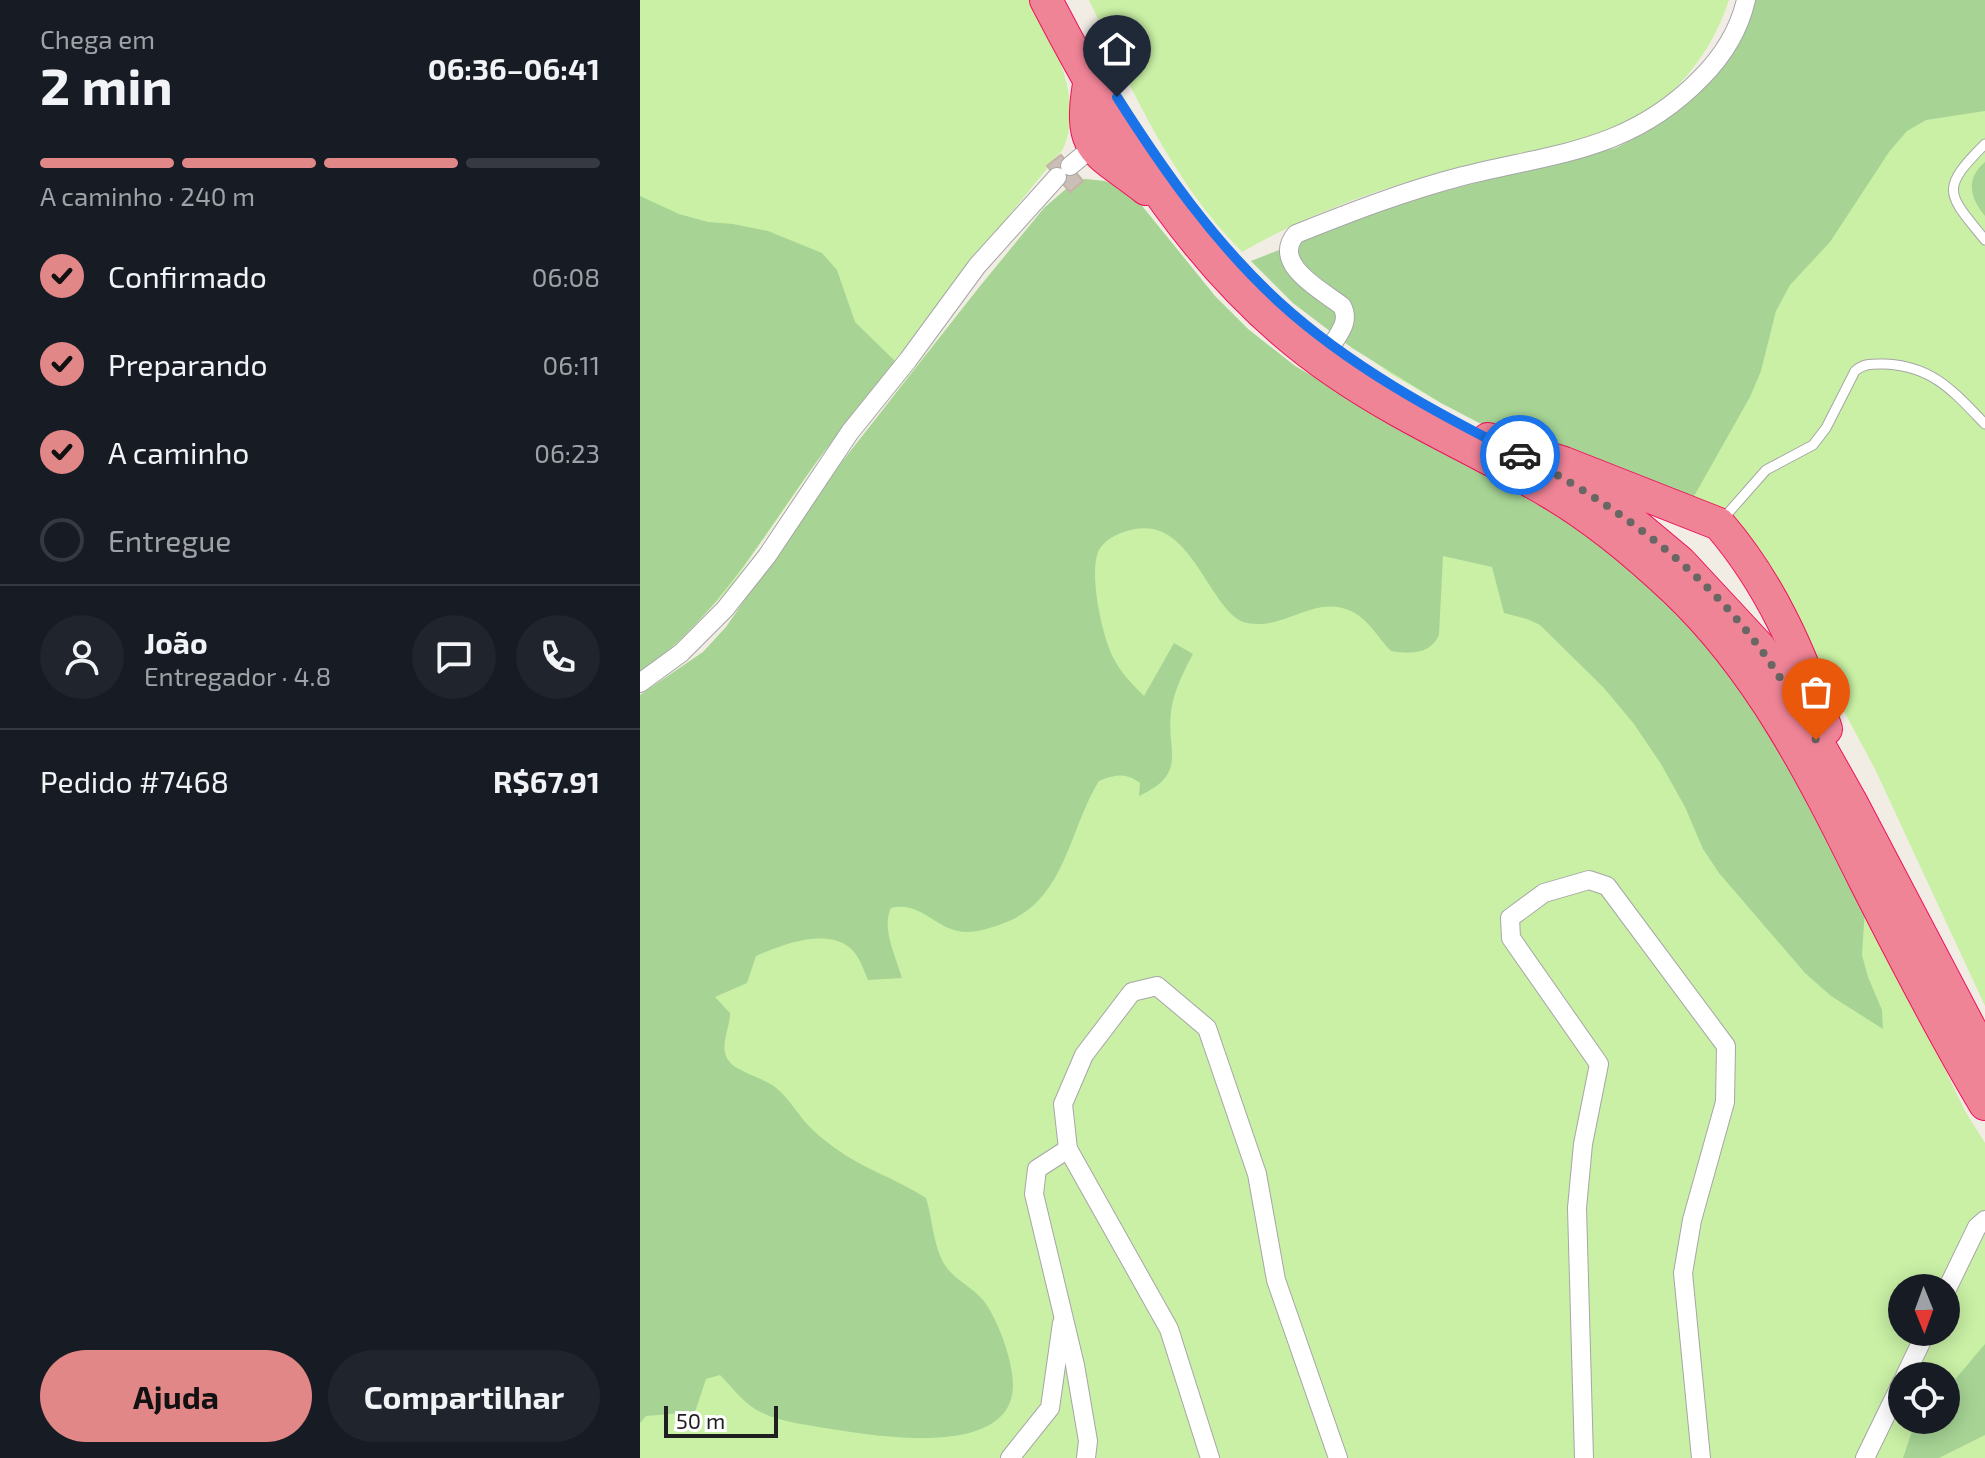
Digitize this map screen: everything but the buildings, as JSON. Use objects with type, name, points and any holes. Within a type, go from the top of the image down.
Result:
[{"type":"highway","points":[[1046,0],[1089,84],[1165,204],[1215,266],[1255,308],[1337,373],[1553,494],[1615,537],[1675,590],[1717,634],[1773,708],[1807,765],[1891,932],[1985,1104]]},
{"type":"highway","points":[[1064,0],[1104,75],[1158,161],[1207,226],[1281,303],[1332,345],[1390,384],[1558,474],[1625,516],[1680,562],[1760,648],[1789,692],[1850,800],[1985,1057]]},
{"type":"highway","points":[[1089,84],[1085,123],[1073,163],[1165,204]]},
{"type":"highway","points":[[1488,439],[1564,463],[1719,524],[1762,582],[1805,667],[1850,800]]},
{"type":"street","points":[[1332,345],[1346,314],[1342,306],[1294,268],[1289,247],[1296,234],[1382,200],[1462,176],[1566,154],[1622,136],[1658,115],[1709,71],[1739,24],[1746,0]]},
{"type":"street","points":[[640,683],[681,653],[725,609],[767,556],[850,432],[977,266],[1073,163]]},
{"type":"street","points":[[1584,1458],[1577,1208],[1583,1144],[1599,1064],[1511,938],[1510,918],[1544,893],[1589,880],[1607,886],[1726,1046],[1725,1102],[1692,1220],[1683,1273],[1701,1458]]},
{"type":"street","points":[[1210,1458],[1169,1329],[1068,1149],[1063,1104],[1084,1055],[1132,992],[1157,986],[1207,1028],[1257,1174],[1276,1280],[1338,1458]]},
{"type":"street","points":[[1068,1149],[1037,1169],[1034,1194],[1075,1365],[1088,1441],[1086,1458]]},
{"type":"street","points":[[1954,1274],[1977,1227],[1985,1220]]},
{"type":"street","points":[[1010,1458],[1050,1408],[1064,1317]]},
{"type":"street","points":[[1865,1458],[1888,1411]]},
{"type":"lane","points":[[1985,144],[1959,170],[1953,192],[1956,204],[1985,240]]},
{"type":"lane","points":[[1719,524],[1766,470],[1813,445],[1826,428],[1855,371],[1861,366],[1892,365],[1924,371],[1949,387],[1985,424]]},
{"type":"green space","points":[[640,0],[1034,0],[1064,73],[1070,112],[1069,131],[1063,149],[818,460],[729,589],[669,652],[640,673]]},
{"type":"green space","points":[[1089,0],[1729,0],[1712,39],[1688,74],[1658,104],[1622,127],[1586,140],[1477,164],[1383,190],[1301,222],[1242,252],[1194,195],[1155,133]]},
{"type":"green space","points":[[1752,0],[1985,0],[1985,111],[1926,120],[1907,131],[1889,152],[1830,242],[1790,285],[1776,311],[1761,371],[1750,397],[1689,505],[1502,435],[1441,403],[1352,348],[1293,303],[1251,261],[1405,201],[1616,148],[1648,131],[1682,107]]},
{"type":"green space","points":[[1985,0],[1985,1006],[1875,769],[1797,624],[1752,552],[1441,403],[1391,374],[1293,303],[1251,261],[1473,183],[1616,148],[1648,131]]},
{"type":"green space","points":[[1985,162],[1985,216],[1973,195],[1972,182]]},
{"type":"green space","points":[[1085,179],[1105,181],[1134,196],[1215,296],[1248,329],[1295,366],[1553,513],[1724,655],[1912,1000],[1965,1111],[1985,1143],[1985,1458],[640,1458],[640,695],[703,652],[726,627],[900,387],[1044,208],[1073,183]]},
{"type":"green space","points":[[1085,179],[1105,181],[1134,196],[1215,296],[1248,329],[1295,366],[1553,513],[1605,545],[1653,583],[1757,699],[1865,907],[1862,955],[1882,1010],[1883,1029],[1831,996],[1805,973],[1719,873],[1703,849],[1685,807],[1661,764],[1634,724],[1603,687],[1540,625],[1504,613],[1492,567],[1443,556],[1439,635],[1425,650],[1398,652],[1391,651],[1359,615],[1339,607],[1313,609],[1275,622],[1247,623],[1226,608],[1175,540],[1152,529],[1126,531],[1105,543],[1098,552],[1096,562],[1098,606],[1114,659],[1144,696],[1174,643],[1193,654],[1172,704],[1172,760],[1164,779],[1139,796],[1140,783],[1130,777],[1115,776],[1099,781],[1054,879],[1042,897],[1027,911],[1007,922],[965,932],[945,926],[911,908],[891,908],[889,933],[902,978],[868,980],[849,947],[827,939],[802,940],[756,956],[747,983],[715,997],[730,1013],[725,1049],[732,1064],[775,1087],[810,1127],[835,1148],[926,1198],[942,1260],[983,1300],[1004,1341],[1013,1385],[1007,1408],[991,1424],[968,1433],[940,1437],[880,1436],[772,1417],[750,1406],[720,1375],[706,1379],[695,1412],[646,1416],[640,1423],[640,695],[703,652],[726,627],[826,482],[977,290],[1044,208],[1073,183]]},
{"type":"green space","points":[[640,196],[679,214],[708,222],[768,231],[822,253],[837,270],[855,322],[895,361],[816,463],[731,583],[667,652],[640,673]]},
{"type":"green space","points":[[1985,1344],[1985,1435],[1939,1458],[1903,1458],[1911,1434],[1960,1434],[1960,1373]]},
{"type":"way so far","points":[[1520,455],[1558,474],[1625,516],[1680,562],[1760,648],[1816,740]]},
{"type":"route","points":[[1117,97],[1158,161],[1207,226],[1281,303],[1332,345],[1390,384],[1520,455]]}]
